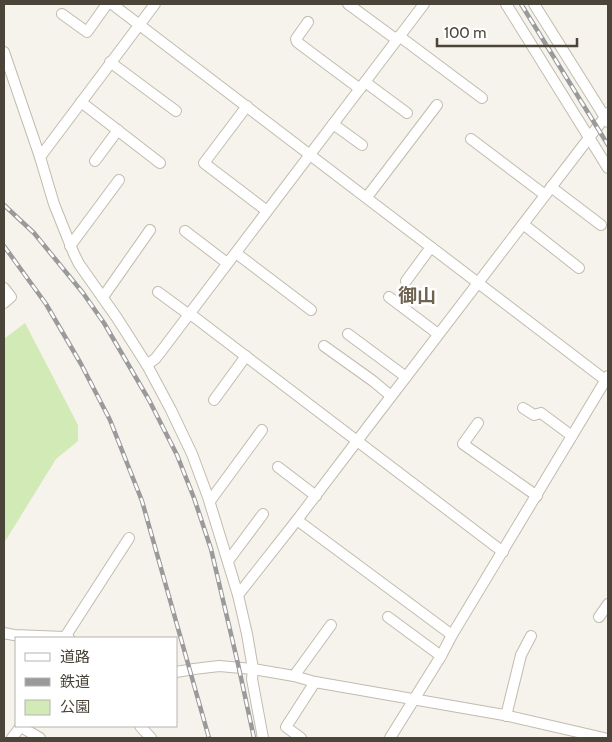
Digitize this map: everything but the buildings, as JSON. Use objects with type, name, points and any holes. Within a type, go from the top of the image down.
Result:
[{"type":"street","points":[[62,14],[87,32],[108,4]]},
{"type":"street","points":[[112,4],[607,379],[390,738]]},
{"type":"street","points":[[40,157],[155,4]]},
{"type":"street","points":[[146,364],[156,358],[188,313],[236,253],[424,4]]},
{"type":"street","points":[[506,4],[608,168]]},
{"type":"street","points":[[238,596],[548,191],[607,118],[534,4]]},
{"type":"street","points":[[355,6],[482,98]]},
{"type":"street","points":[[308,22],[296,39],[297,42],[407,113]]},
{"type":"street","points":[[4,52],[54,204],[70,246],[79,264],[103,297],[146,364],[192,454],[210,501],[238,596],[247,634],[253,669],[252,679],[263,738]]},
{"type":"street","points":[[110,62],[176,111]]},
{"type":"street","points":[[81,102],[160,162]]},
{"type":"street","points":[[367,198],[437,105]]},
{"type":"street","points":[[247,106],[204,163],[267,211]]},
{"type":"street","points":[[333,124],[362,145]]},
{"type":"street","points":[[95,160],[118,130]]},
{"type":"street","points":[[471,138],[601,225]]},
{"type":"street","points":[[70,246],[119,180]]},
{"type":"street","points":[[523,224],[579,268]]},
{"type":"street","points":[[103,297],[150,230]]},
{"type":"street","points":[[185,231],[228,263]]},
{"type":"street","points":[[406,281],[431,246]]},
{"type":"street","points":[[236,253],[311,310]]},
{"type":"street","points":[[4,288],[11,297],[4,303]]},
{"type":"street","points":[[158,292],[246,356],[503,552]]},
{"type":"street","points":[[389,297],[438,334]]},
{"type":"street","points":[[348,334],[406,377]]},
{"type":"street","points":[[324,346],[373,381],[390,396]]},
{"type":"street","points":[[214,400],[246,356]]},
{"type":"street","points":[[523,408],[534,415],[541,413],[572,436]]},
{"type":"street","points":[[478,423],[463,444],[537,496]]},
{"type":"street","points":[[210,501],[262,430]]},
{"type":"street","points":[[278,466],[316,496]]},
{"type":"street","points":[[228,561],[263,514]]},
{"type":"street","points":[[297,520],[452,635]]},
{"type":"street","points":[[68,637],[129,538]]},
{"type":"street","points":[[599,617],[608,604]]},
{"type":"street","points":[[388,616],[441,656]]},
{"type":"street","points":[[294,676],[331,625]]},
{"type":"street","points":[[4,633],[49,637]]},
{"type":"street","points":[[506,716],[521,655],[531,636]]},
{"type":"street","points":[[178,672],[219,666],[253,669],[506,716],[604,738]]},
{"type":"street","points":[[301,738],[286,727],[315,682]]},
{"type":"street","points":[[12,738],[20,727]]},
{"type":"street","points":[[23,727],[40,738]]},
{"type":"street","points":[[141,727],[151,738]]},
{"type":"green space","points":[[25,323],[78,425],[78,441],[56,459],[4,543],[4,339]]},
{"type":"railway","points":[[521,4],[608,145]]},
{"type":"railway","points":[[4,205],[34,233],[83,293],[104,323],[149,400],[177,455],[211,549],[254,738]]},
{"type":"railway","points":[[4,246],[46,304],[81,364],[110,420],[142,501],[209,738]]},
{"type":"district","name":"御山","points":[[417,295]]}]
